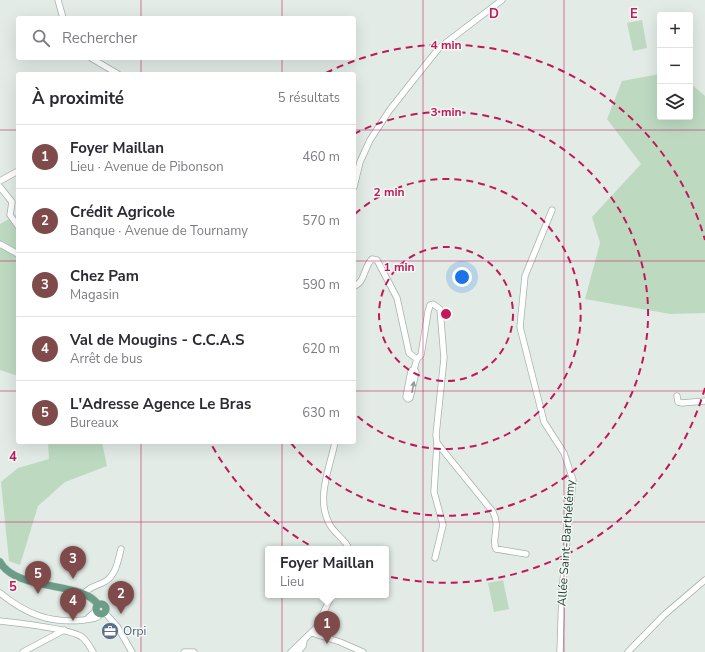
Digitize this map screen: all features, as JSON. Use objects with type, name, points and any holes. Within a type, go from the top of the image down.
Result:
[{"type":"main road","points":[[0,562],[2,566],[11,574],[23,579],[83,595],[94,600],[100,611]]},
{"type":"street","points":[[58,0],[62,16]]},
{"type":"street","points":[[356,176],[360,162],[389,111],[439,48],[502,0]]},
{"type":"street","points":[[94,60],[115,72]]},
{"type":"street","points":[[0,182],[16,172]]},
{"type":"street","points":[[0,187],[12,202],[10,215],[16,223]]},
{"type":"street","name":"Allée Saint-Barthélémy","points":[[552,210],[525,276],[520,327],[544,422],[564,453],[573,480],[562,591],[560,652]]},
{"type":"street","points":[[0,244],[16,253]]},
{"type":"street","points":[[356,286],[361,282],[368,262],[372,259],[377,260],[397,298],[409,353],[417,359]]},
{"type":"street","points":[[414,369],[417,359],[421,355],[428,312],[430,306],[433,304],[440,309],[444,358],[436,436],[437,443],[434,492],[443,525],[435,558]]},
{"type":"street","points":[[677,396],[678,402],[682,403],[705,401]]},
{"type":"street","points":[[437,443],[494,512],[497,519],[494,545],[496,548],[526,554]]},
{"type":"street","points":[[335,444],[325,485],[324,510],[335,533],[348,546]]},
{"type":"street","points":[[83,595],[88,589],[106,581],[116,569],[121,549]]},
{"type":"street","points":[[628,652],[664,615],[705,580]]},
{"type":"street","points":[[0,593],[19,607],[38,616],[60,621],[86,619],[100,611],[116,626],[132,652]]},
{"type":"street","points":[[291,652],[316,628],[331,598]]},
{"type":"street","points":[[0,621],[64,630],[74,633],[82,637],[93,652]]},
{"type":"street","points":[[23,652],[64,630]]},
{"type":"street","points":[[312,633],[340,642],[363,652]]},
{"type":"street","points":[[298,652],[303,646],[304,641]]},
{"type":"street","points":[[184,652],[194,652]]},
{"type":"green space","points":[[642,20],[647,48],[633,51],[627,23]]},
{"type":"green space","points":[[657,75],[657,120],[693,120],[693,86],[705,96],[705,313],[670,314],[585,299],[600,243],[592,217],[641,164],[607,119],[622,81]]},
{"type":"green space","points":[[16,215],[16,375],[0,370],[0,224]]},
{"type":"green space","points":[[48,444],[102,444],[107,466],[65,482],[38,506],[20,565],[9,561],[1,482],[18,468],[49,459]]},
{"type":"green space","points":[[503,580],[509,609],[494,612],[488,583]]},
{"type":"place","name":"Chez Pam","points":[[73,579]]},
{"type":"place","name":"L'Adresse Agence Le Bras","points":[[38,594]]},
{"type":"place","name":"Crédit Agricole","points":[[121,614]]},
{"type":"place","name":"Val de Mougins - C.C.A.S","points":[[73,621]]},
{"type":"place","name":"Orpi","points":[[110,631]]},
{"type":"place","name":"Foyer Maillan","points":[[327,644]]}]
